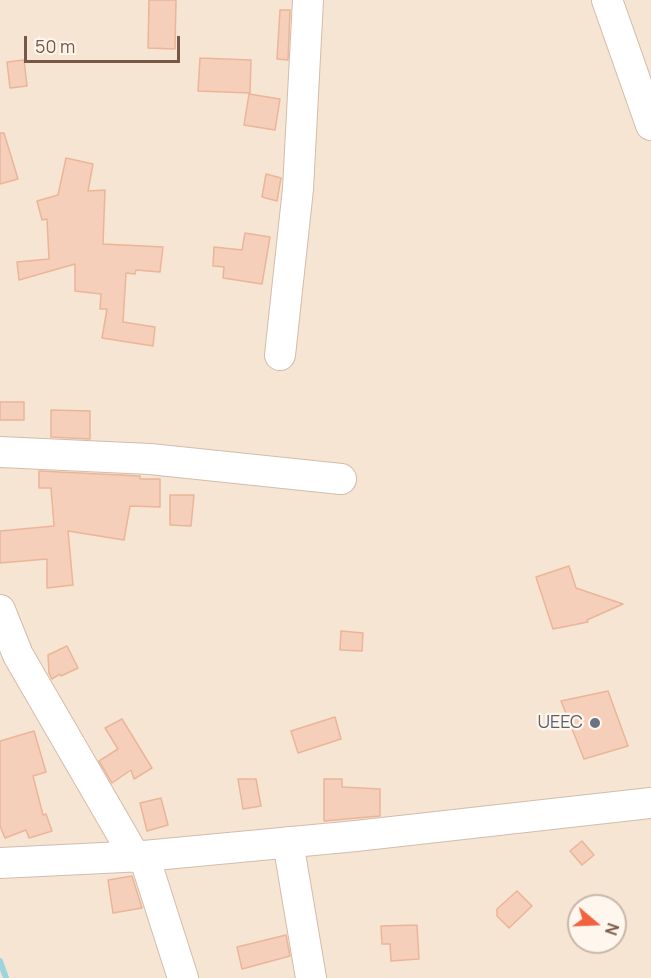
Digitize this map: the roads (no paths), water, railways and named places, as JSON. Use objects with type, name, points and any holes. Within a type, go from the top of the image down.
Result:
[{"type":"street","points":[[280,355],[298,189],[308,0]]},
{"type":"street","points":[[607,0],[651,125]]},
{"type":"street","points":[[0,452],[150,459],[341,479]]},
{"type":"street","points":[[0,610],[18,655],[140,856],[183,978]]},
{"type":"street","points":[[0,863],[140,856],[651,803]]},
{"type":"street","points":[[288,842],[311,978]]},
{"type":"waterway","points":[[0,961],[6,978]]},
{"type":"place","name":"UEEC","points":[[595,723]]}]
